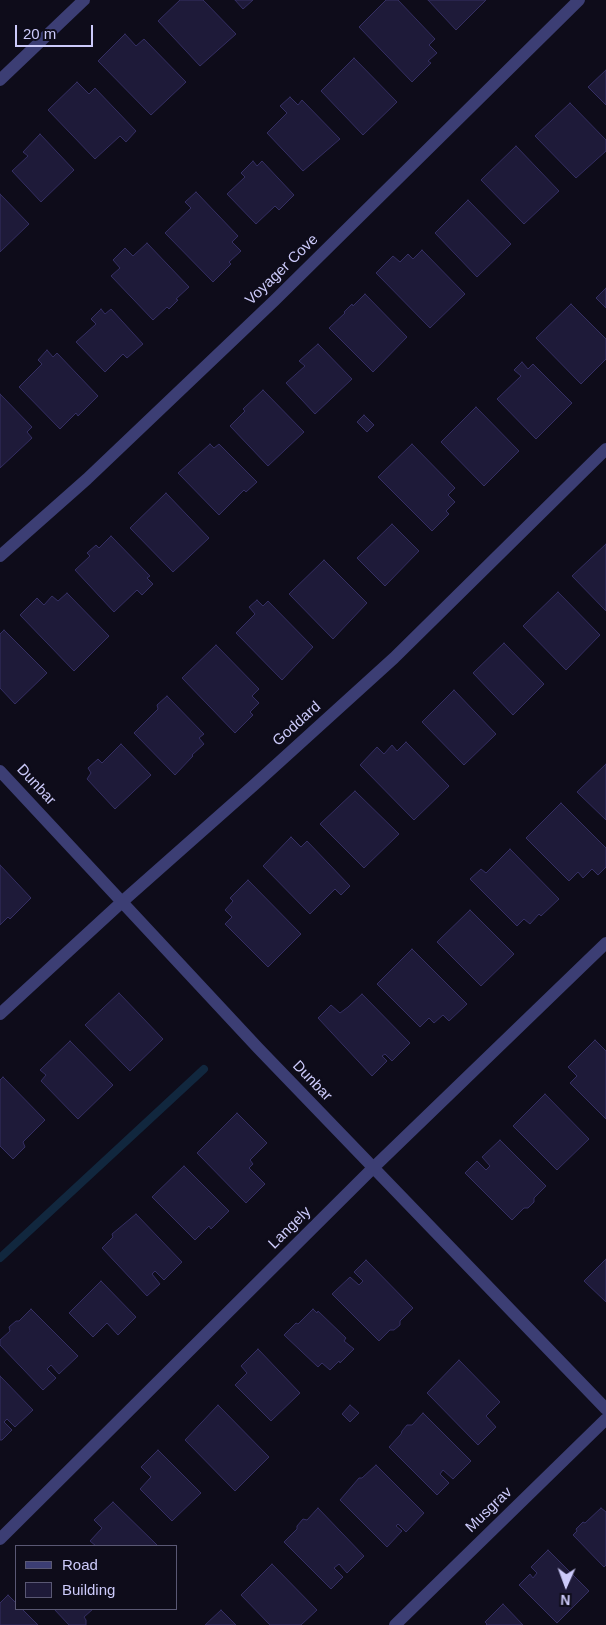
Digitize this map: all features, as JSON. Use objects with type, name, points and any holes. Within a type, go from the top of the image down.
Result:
[{"type":"street","points":[[0,80],[84,0]]},
{"type":"street","name":"Voyager Cove","points":[[0,556],[87,479],[266,308],[579,0]]},
{"type":"street","name":"Goddard","points":[[0,1014],[394,658],[606,449]]},
{"type":"street","name":"Dunbar","points":[[0,771],[258,1048],[606,1409]]},
{"type":"street","name":"Langely","points":[[0,1539],[373,1168],[606,943]]},
{"type":"street","name":"Musgrav","points":[[395,1625],[606,1419]]},
{"type":"building","points":[[180,0],[203,0],[236,34],[200,66],[158,21]]},
{"type":"building","points":[[235,0],[253,0],[243,9]]},
{"type":"building","points":[[386,0],[398,0],[435,39],[429,45],[437,53],[428,61],[431,63],[412,82],[359,27]]},
{"type":"building","points":[[428,0],[486,0],[456,30]]},
{"type":"building","points":[[125,34],[136,46],[144,39],[186,82],[151,115],[98,61]]},
{"type":"building","points":[[354,58],[397,102],[363,135],[321,91]]},
{"type":"building","points":[[606,70],[606,105],[588,87]]},
{"type":"building","points":[[77,82],[89,94],[95,88],[136,131],[126,142],[120,136],[95,159],[48,110]]},
{"type":"building","points":[[290,97],[298,105],[302,100],[340,139],[303,171],[267,133],[287,113],[280,106]]},
{"type":"building","points":[[570,103],[606,140],[606,151],[576,178],[535,136]]},
{"type":"building","points":[[40,134],[74,170],[41,202],[12,171],[28,156],[23,152]]},
{"type":"building","points":[[516,146],[559,191],[524,224],[481,180]]},
{"type":"building","points":[[253,161],[257,166],[262,161],[294,195],[279,210],[275,206],[256,224],[227,194],[245,177],[241,173]]},
{"type":"building","points":[[196,192],[238,236],[232,242],[241,251],[229,262],[231,264],[213,282],[165,233],[191,208],[185,202]]},
{"type":"building","points":[[0,194],[29,224],[0,252]]},
{"type":"building","points":[[468,200],[511,244],[477,277],[435,233]]},
{"type":"building","points":[[147,243],[189,287],[176,299],[178,300],[169,309],[167,307],[153,320],[111,276],[120,268],[113,260],[125,248],[133,256]]},
{"type":"building","points":[[422,250],[465,294],[430,328],[376,273],[393,256],[400,262],[408,254],[413,259]]},
{"type":"building","points":[[606,288],[606,308],[596,298]]},
{"type":"building","points":[[365,294],[407,337],[373,372],[329,328],[352,304],[353,306]]},
{"type":"building","points":[[571,304],[606,339],[606,359],[581,384],[536,338]]},
{"type":"building","points":[[101,309],[105,314],[111,309],[143,344],[127,358],[123,354],[105,372],[76,342],[96,324],[91,319]]},
{"type":"building","points":[[318,344],[352,379],[315,414],[286,383],[305,366],[299,361]]},
{"type":"building","points":[[47,350],[53,357],[57,353],[98,396],[78,416],[76,413],[60,429],[19,387],[42,364],[38,360]]},
{"type":"building","points":[[522,362],[528,369],[533,364],[572,403],[536,439],[497,399],[521,376],[514,370]]},
{"type":"building","points":[[263,390],[304,432],[268,466],[230,426],[245,411],[243,409]]},
{"type":"building","points":[[0,394],[32,427],[27,432],[32,438],[0,468]]},
{"type":"building","points":[[476,407],[519,451],[484,486],[441,442]]},
{"type":"building","points":[[364,415],[374,425],[367,432],[357,422]]},
{"type":"building","points":[[210,444],[214,448],[219,444],[257,482],[246,492],[244,490],[219,515],[178,473]]},
{"type":"building","points":[[412,444],[455,488],[448,495],[455,502],[446,511],[449,514],[432,531],[378,477]]},
{"type":"building","points":[[166,493],[209,538],[173,572],[130,528]]},
{"type":"building","points":[[392,524],[419,551],[385,586],[357,558]]},
{"type":"building","points":[[111,536],[150,576],[147,578],[153,584],[142,595],[137,590],[114,612],[75,570],[90,556],[87,553],[96,545],[99,548]]},
{"type":"building","points":[[606,544],[606,611],[572,576]]},
{"type":"building","points":[[324,560],[367,603],[333,639],[289,594]]},
{"type":"building","points":[[558,592],[600,635],[566,670],[523,626]]},
{"type":"building","points":[[67,593],[109,636],[74,671],[20,615],[37,598],[44,605],[52,596],[58,601]]},
{"type":"building","points":[[257,600],[263,606],[268,601],[313,647],[282,680],[236,633],[255,614],[249,607]]},
{"type":"building","points":[[4,630],[47,673],[15,704],[0,688],[0,634]]},
{"type":"building","points":[[504,643],[544,684],[513,715],[473,673]]},
{"type":"building","points":[[216,645],[259,689],[252,696],[259,703],[250,712],[253,715],[235,733],[182,678]]},
{"type":"building","points":[[454,690],[496,734],[464,765],[422,722]]},
{"type":"building","points":[[167,696],[204,734],[199,738],[204,744],[175,775],[134,733],[158,709],[157,705]]},
{"type":"building","points":[[406,742],[449,786],[414,820],[360,765],[377,747],[384,754],[392,745],[397,751]]},
{"type":"building","points":[[121,744],[151,775],[115,809],[87,779],[91,773],[88,768],[98,759],[102,763]]},
{"type":"building","points":[[606,764],[606,820],[577,792]]},
{"type":"building","points":[[355,791],[399,834],[364,868],[320,824]]},
{"type":"building","points":[[561,803],[606,848],[606,867],[598,875],[592,869],[583,878],[578,872],[569,881],[526,838]]},
{"type":"building","points":[[291,837],[301,847],[307,841],[350,886],[341,895],[335,889],[310,914],[263,866]]},
{"type":"building","points":[[510,849],[559,899],[541,916],[539,914],[530,924],[524,919],[517,926],[470,879],[481,869],[486,873]]},
{"type":"building","points":[[0,865],[31,898],[10,919],[8,917],[0,925]]},
{"type":"building","points":[[248,880],[301,934],[268,967],[225,924],[232,917],[225,910],[233,901],[230,898]]},
{"type":"building","points":[[470,910],[514,954],[481,986],[437,942]]},
{"type":"building","points":[[412,949],[467,1004],[449,1021],[443,1015],[434,1023],[429,1018],[420,1027],[377,984]]},
{"type":"building","points":[[119,993],[163,1039],[130,1071],[85,1025]]},
{"type":"building","points":[[362,994],[410,1043],[392,1061],[385,1054],[382,1056],[387,1061],[372,1076],[318,1018],[331,1005],[340,1013]]},
{"type":"building","points":[[595,1040],[606,1051],[606,1119],[570,1083],[577,1076],[568,1067]]},
{"type":"building","points":[[70,1041],[113,1085],[78,1119],[41,1081],[46,1075],[40,1070]]},
{"type":"building","points":[[3,1077],[45,1120],[23,1142],[25,1147],[13,1159],[0,1146],[0,1080]]},
{"type":"building","points":[[545,1094],[589,1139],[557,1170],[513,1126]]},
{"type":"building","points":[[237,1113],[267,1143],[250,1160],[253,1164],[249,1168],[265,1184],[246,1203],[197,1153]]},
{"type":"building","points":[[500,1140],[546,1186],[534,1198],[534,1202],[528,1208],[524,1208],[512,1220],[465,1173],[477,1161],[486,1170],[490,1166],[482,1157]]},
{"type":"building","points":[[184,1166],[229,1211],[211,1229],[209,1226],[195,1240],[152,1197]]},
{"type":"building","points":[[136,1214],[182,1262],[164,1280],[155,1271],[152,1274],[160,1284],[147,1296],[102,1248],[113,1237],[112,1234]]},
{"type":"building","points":[[606,1259],[606,1302],[584,1281]]},
{"type":"building","points":[[366,1260],[413,1308],[400,1321],[400,1325],[394,1330],[390,1330],[379,1341],[332,1294],[350,1277],[359,1285],[363,1281],[354,1272]]},
{"type":"building","points":[[101,1281],[136,1317],[118,1335],[107,1323],[93,1337],[69,1313]]},
{"type":"building","points":[[31,1309],[78,1356],[59,1374],[51,1365],[47,1369],[56,1378],[43,1390],[0,1345],[0,1340],[10,1331],[9,1327],[16,1321],[19,1321]]},
{"type":"building","points":[[313,1309],[317,1313],[318,1311],[346,1338],[344,1341],[354,1349],[330,1370],[322,1363],[318,1367],[284,1335]]},
{"type":"building","points":[[258,1349],[300,1393],[271,1421],[235,1385],[247,1373],[241,1366]]},
{"type":"building","points":[[459,1360],[500,1402],[486,1416],[496,1427],[478,1445],[427,1393]]},
{"type":"building","points":[[0,1376],[33,1410],[15,1427],[7,1419],[4,1422],[12,1430],[2,1440],[0,1440]]},
{"type":"building","points":[[218,1405],[269,1457],[235,1491],[185,1440]]},
{"type":"building","points":[[350,1405],[359,1413],[350,1422],[342,1414]]},
{"type":"building","points":[[423,1413],[471,1461],[453,1479],[443,1470],[440,1474],[449,1483],[437,1495],[389,1447],[407,1425],[412,1425]]},
{"type":"building","points":[[158,1450],[201,1493],[172,1521],[140,1489],[151,1477],[141,1467]]},
{"type":"building","points":[[376,1465],[424,1513],[406,1532],[398,1524],[396,1526],[402,1531],[387,1547],[340,1500],[359,1478],[362,1478]]},
{"type":"building","points":[[113,1502],[157,1545],[95,1545],[90,1541],[102,1528],[94,1520]]},
{"type":"building","points":[[318,1508],[364,1556],[347,1573],[339,1564],[334,1568],[343,1577],[331,1589],[284,1542],[297,1529],[297,1526],[303,1519],[307,1520]]},
{"type":"building","points":[[601,1508],[606,1512],[606,1565],[604,1567],[573,1535],[583,1522],[585,1523]]},
{"type":"building","points":[[548,1550],[589,1591],[557,1623],[519,1585],[530,1574],[533,1578],[537,1573],[531,1567]]},
{"type":"building","points":[[272,1564],[317,1610],[301,1625],[270,1625],[241,1595]]},
{"type":"building","points":[[8,1595],[15,1602],[15,1610],[23,1610],[38,1625],[0,1625],[0,1603]]},
{"type":"building","points":[[503,1604],[523,1625],[486,1625],[485,1622]]},
{"type":"building","points":[[55,1610],[92,1610],[84,1617],[86,1625],[69,1625]]},
{"type":"building","points":[[221,1610],[236,1625],[205,1625]]},
{"type":"waterway","points":[[0,1258],[204,1069]]}]
